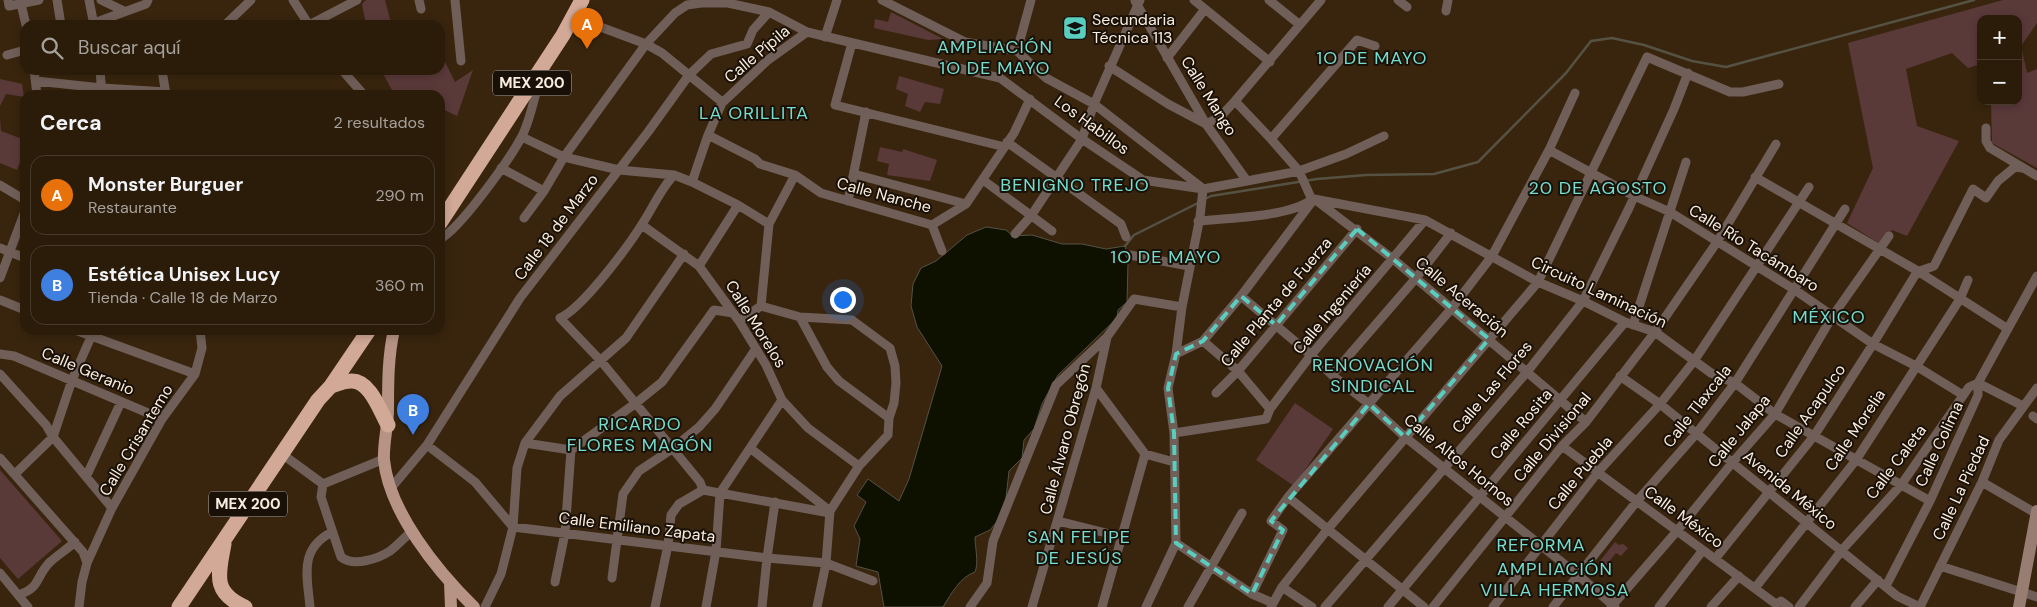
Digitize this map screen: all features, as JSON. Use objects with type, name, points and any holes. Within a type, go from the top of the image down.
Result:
[{"type":"highway","name":"MEX 200","points":[[576,17],[582,0]]},
{"type":"highway","name":"MEX 200","points":[[445,215],[563,35],[592,0]]},
{"type":"highway","name":"MEX 200","points":[[179,607],[318,400],[331,386],[365,335]]},
{"type":"highway","points":[[331,386],[352,380],[362,384],[370,393],[388,425]]},
{"type":"highway","points":[[226,535],[219,582],[224,593],[237,604],[245,607]]},
{"type":"main road","points":[[393,335],[388,372],[388,425],[384,459],[391,488],[411,532],[450,583],[474,607]]},
{"type":"main road","points":[[450,583],[450,607]]},
{"type":"street","points":[[8,0],[9,6],[38,0]]},
{"type":"street","points":[[57,0],[60,20]]},
{"type":"street","points":[[89,0],[93,20]]},
{"type":"street","points":[[103,20],[146,4],[148,0]]},
{"type":"street","points":[[229,20],[251,0]]},
{"type":"street","points":[[293,0],[306,20]]},
{"type":"street","points":[[318,20],[356,0]]},
{"type":"street","points":[[456,0],[461,62]]},
{"type":"street","points":[[825,37],[837,0]]},
{"type":"street","points":[[882,0],[965,42],[1016,51],[1046,78],[1094,104],[1203,191],[1182,307],[1176,354],[1168,388],[1174,434],[1176,543],[1146,607]]},
{"type":"street","points":[[1016,51],[1031,0]]},
{"type":"street","points":[[1194,0],[1270,62]]},
{"type":"street","points":[[1269,0],[1300,25]]},
{"type":"street","points":[[1109,66],[1168,104],[1206,124],[1220,117],[1235,101],[1321,0]]},
{"type":"street","points":[[1398,0],[1406,7]]},
{"type":"street","points":[[1446,11],[1448,0]]},
{"type":"street","points":[[105,1],[124,11]]},
{"type":"street","points":[[524,218],[544,191],[564,157],[646,44],[675,13],[687,5],[728,2],[769,12],[807,32],[852,43],[835,105],[1006,145],[1057,177],[1121,224],[1126,237]]},
{"type":"street","points":[[1015,234],[1031,216],[1082,139],[1109,66],[1137,2]]},
{"type":"street","name":"Calle Mango","points":[[1137,2],[1206,124],[1247,181]]},
{"type":"street","points":[[21,4],[25,20]]},
{"type":"street","points":[[1167,58],[1205,9]]},
{"type":"street","name":"Calle 18 de Marzo","points":[[391,488],[427,446],[520,298],[648,132],[689,75],[711,54],[747,44],[753,30],[769,12]]},
{"type":"street","points":[[576,17],[646,44],[662,53],[722,102]]},
{"type":"street","name":"Calle Pípila","points":[[692,182],[708,135],[722,102],[768,60],[807,32]]},
{"type":"street","points":[[1271,139],[1357,40],[1375,46]]},
{"type":"street","name":"Los Habillos","points":[[852,43],[1000,78],[1082,139],[1143,180],[1203,191],[1247,181],[1300,175],[1384,136]]},
{"type":"street","points":[[7,55],[20,51]]},
{"type":"street","points":[[1176,543],[1252,594],[1272,605],[1282,587],[1327,530],[1538,282],[1590,171],[1647,57],[1730,92],[1743,92],[1779,84]]},
{"type":"street","points":[[445,236],[463,218],[522,137],[544,66]]},
{"type":"street","name":"Calle Las Flores","points":[[1325,607],[1527,372],[1583,301],[1634,196],[1674,109],[1688,73]]},
{"type":"street","points":[[35,75],[37,90]]},
{"type":"street","points":[[100,75],[102,90]]},
{"type":"street","points":[[163,75],[165,90]]},
{"type":"street","points":[[346,75],[360,90]]},
{"type":"street","points":[[36,81],[90,90]]},
{"type":"street","points":[[1252,594],[1283,530],[1271,521],[1288,497],[1452,308],[1492,256],[1549,150],[1575,93]]},
{"type":"street","name":"Calle Nanche","points":[[708,135],[755,159],[760,164],[795,175],[821,193],[932,225],[966,204],[1014,133],[1030,99]]},
{"type":"street","name":"Calle Aceración","points":[[1235,101],[1271,139],[1300,175],[1313,199],[1357,229],[1586,422]]},
{"type":"street","points":[[848,201],[866,112]]},
{"type":"street","points":[[1986,128],[1986,141],[1990,148],[2037,176]]},
{"type":"street","points":[[522,137],[564,157],[618,170],[674,175],[738,205],[769,224]]},
{"type":"street","name":"Calle Divisional","points":[[1433,607],[1562,446],[1586,422],[1655,332],[1717,242],[1776,144]]},
{"type":"street","name":"Calle Río Tacámbaro","points":[[1549,150],[1634,196],[1670,212],[1795,290],[1873,344],[1916,366],[1963,395]]},
{"type":"street","points":[[1629,324],[1670,212],[1686,162]]},
{"type":"street","points":[[1917,272],[1934,266],[1973,189],[1986,198],[2005,175],[2015,167],[2022,168]]},
{"type":"street","points":[[501,168],[544,191]]},
{"type":"street","points":[[854,174],[966,204]]},
{"type":"street","points":[[674,175],[642,225],[593,290],[567,315],[560,318],[601,361],[700,482],[704,490]]},
{"type":"street","points":[[761,306],[769,224],[795,175]]},
{"type":"street","points":[[1755,178],[1837,224],[2008,329]]},
{"type":"street","points":[[983,180],[1052,231]]},
{"type":"street","points":[[0,184],[20,197]]},
{"type":"street","name":"Calle Puebla","points":[[1492,607],[1598,472],[1660,404],[1694,361],[1809,187]]},
{"type":"street","points":[[1199,219],[1267,214],[1302,206],[1313,199]]},
{"type":"street","points":[[1176,354],[1203,341],[1241,296],[1313,199]]},
{"type":"street","name":"Circuito Laminación","points":[[1313,199],[1425,220],[1538,282],[1583,301],[1629,324],[1655,332],[1711,373],[1736,383],[1775,414],[1930,501]]},
{"type":"street","points":[[699,266],[738,205]]},
{"type":"street","name":"Calle Tlaxcala","points":[[1553,607],[1637,501],[1696,434],[1736,383],[1845,209]]},
{"type":"street","name":"Calle Ingeniería","points":[[1174,434],[1266,419],[1270,408],[1311,355],[1425,220]]},
{"type":"street","name":"Calle Morelos","points":[[642,225],[699,266],[736,317],[766,365],[782,400],[808,428],[859,466]]},
{"type":"street","points":[[932,225],[942,251]]},
{"type":"street","points":[[0,278],[20,226]]},
{"type":"street","name":"Calle Planta de Fuerza","points":[[1216,392],[1238,371],[1357,229]]},
{"type":"street","points":[[1332,375],[1416,278],[1451,233]]},
{"type":"street","name":"Calle Jalapa","points":[[1613,606],[1775,414],[1832,317],[1889,236]]},
{"type":"street","points":[[0,248],[20,256]]},
{"type":"street","points":[[485,607],[501,574],[513,527],[517,468],[525,443],[560,396],[626,338],[684,254]]},
{"type":"street","points":[[1130,255],[1189,266]]},
{"type":"street","name":"Calle Acapulco","points":[[1715,559],[1814,436],[1917,272]]},
{"type":"street","name":"Calle Colima","points":[[1886,586],[1930,501],[1978,395],[1978,383],[2037,276]]},
{"type":"street","name":"Calle Morelia","points":[[1755,588],[1856,460],[1960,299],[1968,280]]},
{"type":"street","name":"Calle Altos Hornos","points":[[1241,296],[1332,375],[1369,404],[1405,437],[1479,497],[1506,516],[1613,606]]},
{"type":"street","points":[[970,607],[988,583],[993,541],[1056,385],[1107,336],[1134,299],[1182,307]]},
{"type":"street","points":[[0,300],[20,308]]},
{"type":"street","points":[[525,443],[571,450],[662,382],[714,310],[736,317],[761,306],[800,317],[852,320],[890,348],[895,366],[894,402],[889,418],[888,435],[859,466],[830,512],[826,563],[817,607]]},
{"type":"street","points":[[800,317],[827,367],[839,381],[889,418]]},
{"type":"street","name":"Calle Rosita","points":[[1388,607],[1560,400],[1629,324]]},
{"type":"street","points":[[15,474],[53,437],[72,380],[93,335]]},
{"type":"street","points":[[99,335],[195,374]]},
{"type":"street","name":"Calle Crisantemo","points":[[79,607],[82,582],[87,563],[112,508],[162,419],[195,374],[202,348],[201,335]]},
{"type":"street","name":"Calle Álvaro Obregón","points":[[1032,607],[1096,388],[1107,336]]},
{"type":"street","points":[[1203,341],[1238,371],[1270,408]]},
{"type":"street","points":[[612,578],[622,494],[639,471],[672,449],[699,427],[715,409],[756,350]]},
{"type":"street","name":"Calle Geranio","points":[[0,354],[14,356],[162,419]]},
{"type":"street","points":[[0,374],[46,425],[53,437],[112,508]]},
{"type":"street","name":"Avenida México","points":[[1620,376],[1660,404],[1897,596],[1920,607]]},
{"type":"street","points":[[1978,383],[2023,406]]},
{"type":"street","name":"Calle Caleta","points":[[1799,607],[1842,550],[1901,485],[1969,387],[1978,383]]},
{"type":"street","points":[[1096,388],[1145,454],[1174,462]]},
{"type":"street","name":"Calle La Piedad","points":[[1920,607],[1982,482],[1999,440],[2037,388]]},
{"type":"street","points":[[706,607],[716,552],[720,493],[782,400]]},
{"type":"street","points":[[86,477],[121,402]]},
{"type":"street","points":[[427,446],[474,482],[513,527]]},
{"type":"street","name":"Calle México","points":[[1562,446],[1739,576],[1775,605],[1781,601],[1789,607]]},
{"type":"street","points":[[750,448],[830,512]]},
{"type":"street","points":[[555,582],[565,533],[571,450]]},
{"type":"street","points":[[282,454],[323,484]]},
{"type":"street","points":[[1102,607],[1145,454]]},
{"type":"street","points":[[0,458],[75,542],[87,563]]},
{"type":"street","points":[[323,484],[384,459]]},
{"type":"street","points":[[1982,482],[2037,513],[2019,607]]},
{"type":"street","points":[[323,484],[321,497],[341,557],[345,560],[364,562],[388,552],[411,532]]},
{"type":"street","points":[[655,607],[668,545],[671,515],[679,504],[704,490],[830,512]]},
{"type":"street","points":[[1288,497],[1424,607]]},
{"type":"street","points":[[762,607],[775,502]]},
{"type":"street","points":[[1188,607],[1242,513]]},
{"type":"street","points":[[1058,521],[1122,537]]},
{"type":"street","name":"Calle Emiliano Zapata","points":[[513,527],[767,558],[826,563],[873,581]]},
{"type":"street","points":[[310,607],[307,566],[309,554],[315,543],[332,532]]},
{"type":"street","points":[[18,595],[28,592],[36,585],[50,562],[75,542]]},
{"type":"street","points":[[1658,607],[1703,550]]},
{"type":"street","points":[[1940,566],[2037,597]]},
{"type":"street","points":[[0,574],[28,607]]},
{"type":"street","points":[[1711,607],[1739,576]]},
{"type":"street","points":[[1856,607],[1878,580]]},
{"type":"street","points":[[1282,587],[1312,607]]},
{"type":"highlighted area","points":[[1357,229],[1489,339],[1405,437],[1369,404],[1271,521],[1283,530],[1252,594],[1176,543],[1174,433],[1168,388],[1176,354],[1203,341],[1241,296],[1276,325]]},
{"type":"shaded area","points":[[366,0],[385,0],[390,20],[365,20],[362,4]]},
{"type":"shaded area","points":[[2003,0],[2037,0],[2037,23],[2022,45],[2022,15],[1977,15],[1977,65],[1968,68],[1952,53],[1906,69],[1917,126],[1959,141],[1907,236],[1892,230],[1880,244],[1847,223],[1873,168],[1848,43]]},
{"type":"shaded area","points":[[891,12],[943,39],[928,40],[874,28],[875,19],[888,22]]},
{"type":"shaded area","points":[[2022,50],[2027,73],[2037,69],[2037,168],[1992,143],[1991,105],[2022,105]]},
{"type":"shaded area","points":[[445,62],[455,82],[473,70],[457,116],[445,110],[445,90],[392,90],[384,75],[445,75]]},
{"type":"shaded area","points":[[899,76],[944,89],[940,104],[925,102],[920,112],[905,106],[908,94],[896,89]]},
{"type":"shaded area","points":[[0,79],[22,84],[23,90],[20,90],[20,96],[6,94],[0,106]]},
{"type":"shaded area","points":[[0,118],[1,131],[20,138],[20,162],[17,170],[0,163]]},
{"type":"shaded area","points":[[880,147],[902,152],[903,149],[937,160],[930,181],[887,175],[889,164],[877,161]]},
{"type":"shaded area","points":[[986,227],[1006,230],[1013,236],[1032,235],[1062,244],[1082,244],[1106,249],[1125,246],[1128,262],[1127,302],[1118,310],[1117,318],[1058,375],[1042,404],[1034,429],[1024,440],[1022,458],[1009,471],[1006,498],[1000,518],[990,530],[975,537],[977,559],[975,572],[960,582],[943,607],[884,607],[878,572],[856,566],[860,539],[854,526],[866,502],[857,495],[868,479],[899,501],[909,479],[942,366],[917,327],[911,306],[913,284],[921,268],[936,261],[967,235]]},
{"type":"shaded area","points":[[1295,403],[1333,429],[1294,486],[1256,460]]},
{"type":"shaded area","points":[[0,470],[62,541],[18,579],[0,558]]},
{"type":"shaded area","points":[[1615,542],[1619,545],[1623,544],[1628,548],[1621,556],[1616,553],[1607,564],[1611,568],[1608,572],[1606,571],[1607,567],[1600,561]]},
{"type":"waterway","points":[[1205,199],[1211,196],[1317,179],[1366,175],[1434,174],[1478,162],[1566,73],[1591,41],[1612,38],[1644,45],[1692,61],[1726,67],[1974,0]]},
{"type":"waterway","points":[[1125,246],[1134,235],[1198,203]]},
{"type":"place","name":"Secundaria Técnica 113","points":[[1075,28]]},
{"type":"place","name":"Monster Burguer","points":[[587,49]]},
{"type":"place","name":"Estética Unisex Lucy","points":[[413,435]]},
{"type":"district","name":"AMPLIACIÓN 1O DE MAYO","points":[[995,57]]},
{"type":"district","name":"1O DE MAYO","points":[[1372,58]]},
{"type":"district","name":"LA ORILLITA","points":[[754,113]]},
{"type":"district","name":"BENIGNO TREJO","points":[[1075,185]]},
{"type":"district","name":"20 DE AGOSTO","points":[[1598,188]]},
{"type":"district","name":"1O DE MAYO","points":[[1166,257]]},
{"type":"district","name":"MÉXICO","points":[[1829,317]]},
{"type":"district","name":"RENOVACIÓN SINDICAL","points":[[1373,375]]},
{"type":"district","name":"RICARDO FLORES MAGÓN","points":[[640,434]]},
{"type":"district","name":"REFORMA","points":[[1541,545]]},
{"type":"district","name":"SAN FELIPE DE JESÚS","points":[[1079,547]]},
{"type":"district","name":"AMPLIACIÓN VILLA HERMOSA","points":[[1555,579]]}]
